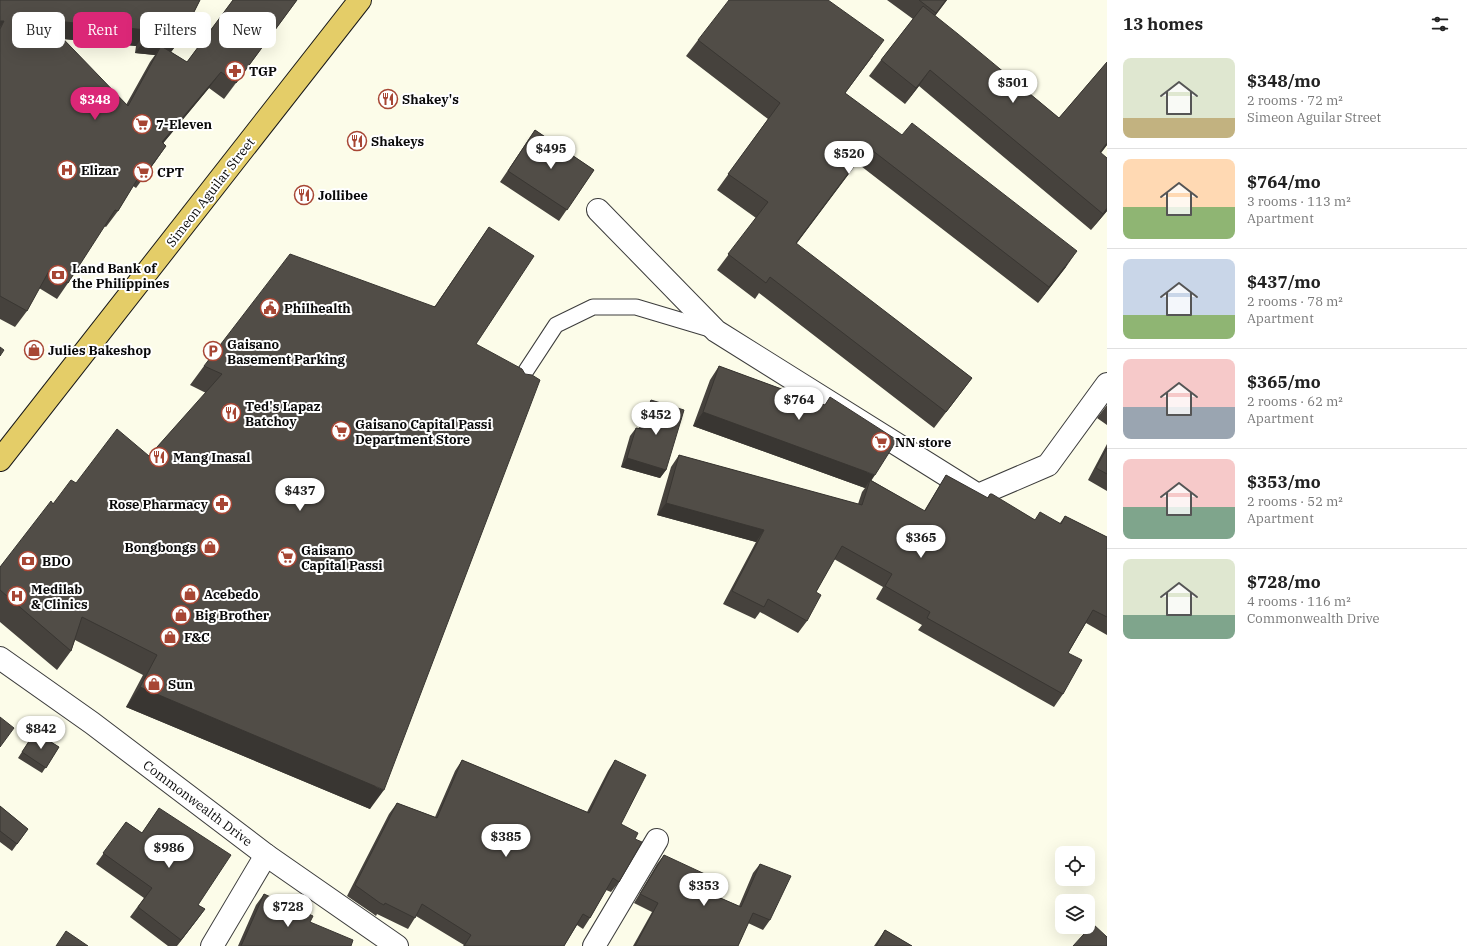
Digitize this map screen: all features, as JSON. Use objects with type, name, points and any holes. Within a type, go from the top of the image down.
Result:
[{"type":"highway","name":"Simeon Aguilar Street","points":[[0,460],[360,0]]},
{"type":"street","points":[[598,210],[716,331],[978,495],[1048,465],[1107,384]]},
{"type":"street","name":"Commonwealth Drive","points":[[0,658],[92,723],[266,855],[398,946]]},
{"type":"street","points":[[594,946],[657,840]]},
{"type":"street","points":[[212,946],[266,855]]},
{"type":"lane","points":[[516,386],[556,325],[593,307],[636,307],[716,331]]},
{"type":"building","points":[[0,0],[200,0],[194,12],[140,12],[140,29],[132,29],[132,12],[73,12],[73,23],[65,22],[65,12],[12,12],[12,48],[65,48],[65,41],[128,106],[160,48],[164,48],[187,62],[197,48],[211,48],[211,30],[219,19],[219,48],[262,48],[236,83],[221,72],[162,142],[166,146],[147,172],[143,170],[118,211],[115,210],[68,283],[49,271],[27,311],[0,296],[0,29],[4,21],[0,21]]},
{"type":"building","points":[[233,0],[297,0],[276,29],[276,12],[224,12]]},
{"type":"building","points":[[729,0],[828,0],[884,40],[845,93],[902,135],[912,123],[1077,251],[1049,287],[868,147],[796,243],[972,378],[946,412],[770,277],[766,283],[728,254],[768,202],[728,174],[780,103],[698,40]]},
{"type":"building","points":[[919,0],[946,0],[936,13]]},
{"type":"building","points":[[923,6],[1059,118],[1107,62],[1107,143],[1100,152],[1107,158],[1107,208],[1103,214],[930,70],[916,88],[881,60]]},
{"type":"building","points":[[535,130],[594,170],[567,210],[508,171]]},
{"type":"building","name":"Gaisano Capital Passi","points":[[489,227],[534,256],[476,344],[522,369],[525,374],[532,375],[540,380],[384,790],[140,687],[157,655],[82,617],[71,651],[0,590],[0,567],[51,501],[53,504],[71,480],[76,483],[117,429],[149,456],[222,374],[204,366],[290,254],[435,307]]},
{"type":"building","points":[[0,347],[4,350],[0,356]]},
{"type":"building","points":[[719,366],[825,405],[830,397],[897,440],[875,475],[703,412]]},
{"type":"building","points":[[651,400],[684,410],[666,470],[627,458],[636,428],[642,429]]},
{"type":"building","points":[[1107,448],[1107,474],[1096,468]]},
{"type":"building","points":[[679,455],[862,505],[870,480],[925,511],[946,475],[988,498],[990,494],[992,494],[1035,520],[1040,512],[1061,524],[1065,516],[1107,537],[1107,617],[1093,610],[1068,653],[1082,660],[1063,694],[927,618],[930,612],[885,586],[892,574],[842,546],[816,592],[821,595],[807,621],[768,599],[764,607],[732,591],[764,530],[666,503]]},
{"type":"building","points":[[0,717],[14,728],[0,747]]},
{"type":"building","points":[[35,732],[59,747],[46,768],[22,752]]},
{"type":"building","points":[[462,760],[589,813],[615,760],[646,775],[621,824],[638,833],[635,839],[642,842],[619,882],[613,878],[590,918],[583,914],[564,946],[464,946],[471,935],[422,904],[415,918],[385,903],[384,905],[380,903],[355,885],[397,803],[437,818]]},
{"type":"building","points":[[0,806],[28,829],[17,844],[0,831]]},
{"type":"building","points":[[159,808],[231,855],[198,905],[205,909],[181,940],[138,907],[152,888],[103,853],[126,822],[142,833]]},
{"type":"building","points":[[664,855],[707,875],[702,890],[741,907],[760,864],[791,876],[770,920],[753,913],[738,946],[635,946],[658,903],[640,894]]},
{"type":"building","points":[[264,894],[313,916],[310,922],[353,940],[351,946],[241,946]]},
{"type":"building","points":[[1095,926],[1107,937],[1107,946],[1073,946],[1084,934],[1095,934]]},
{"type":"building","points":[[885,930],[912,946],[876,946]]},
{"type":"building","points":[[66,931],[88,946],[56,946]]},
{"type":"place","name":"TGP","points":[[235,71]]},
{"type":"place","name":"Shakey's","points":[[388,99]]},
{"type":"place","name":"7-Eleven","points":[[142,124]]},
{"type":"place","name":"Shakeys","points":[[357,141]]},
{"type":"place","name":"Elizar","points":[[67,170]]},
{"type":"place","name":"CPT","points":[[143,172]]},
{"type":"place","name":"Jollibee","points":[[304,195]]},
{"type":"place","name":"Land Bank of the Philippines","points":[[58,275]]},
{"type":"place","name":"Philhealth","points":[[270,308]]},
{"type":"place","name":"Julies Bakeshop","points":[[34,350]]},
{"type":"place","name":"Gaisano Basement Parking","points":[[213,351]]},
{"type":"place","name":"Ted's Lapaz Batchoy","points":[[231,413]]},
{"type":"place","name":"Gaisano Capital Passi Department Store","points":[[341,431]]},
{"type":"place","name":"NN store","points":[[881,442]]},
{"type":"place","name":"Mang Inasal","points":[[159,457]]},
{"type":"place","name":"Rose Pharmacy","points":[[222,504]]},
{"type":"place","name":"Bongbongs","points":[[210,547]]},
{"type":"place","name":"Gaisano Capital Passi","points":[[287,557]]},
{"type":"place","name":"BDO","points":[[28,561]]},
{"type":"place","name":"Acebedo","points":[[190,594]]},
{"type":"place","name":"Medilab & Clinics","points":[[17,596]]},
{"type":"place","name":"Big Brother","points":[[181,615]]},
{"type":"place","name":"F&C","points":[[170,637]]},
{"type":"place","name":"Sun","points":[[154,684]]}]
